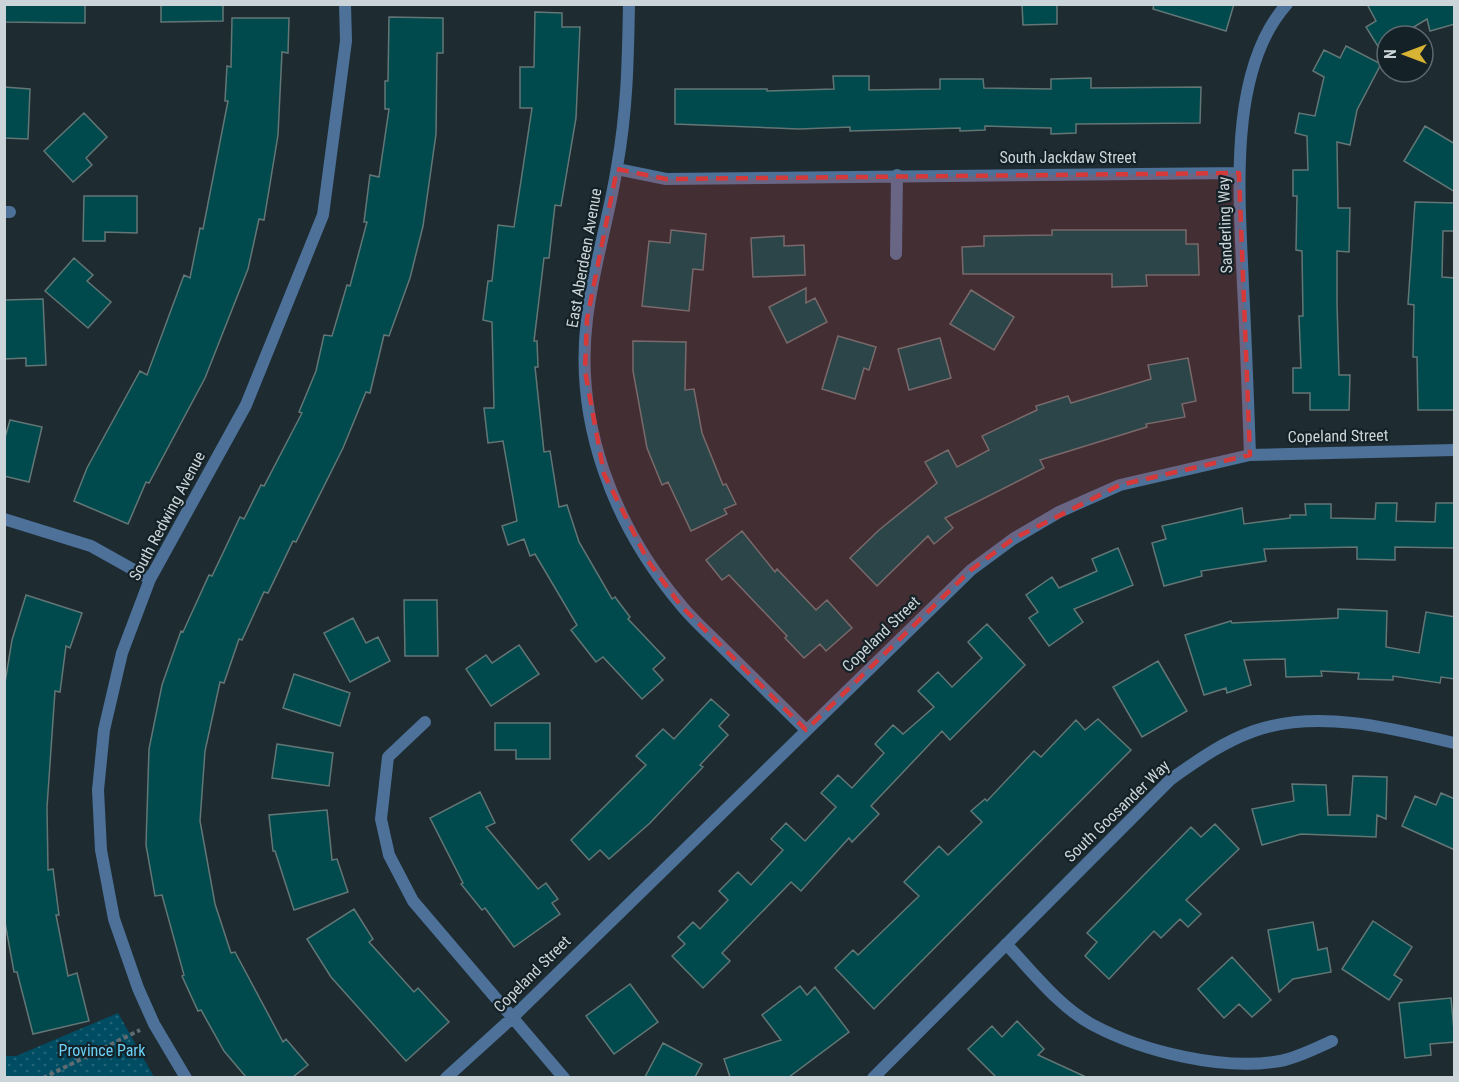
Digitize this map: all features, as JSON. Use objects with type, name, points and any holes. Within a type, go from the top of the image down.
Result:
[{"type":"street","name":"South Redwing Avenue","points":[[186,1077],[154,1024],[138,988],[114,919],[100,850],[98,790],[104,730],[120,664],[150,579],[246,405],[323,215],[346,41],[345,4]]},
{"type":"street","name":"East Aberdeen Avenue","points":[[629,4],[628,100],[617,170],[587,319],[585,371],[591,427],[604,474],[623,517],[648,561],[681,606],[806,730]]},
{"type":"street","name":"Sanderling Way","points":[[1250,454],[1239,173],[1246,99],[1261,47],[1287,4]]},
{"type":"street","name":"South Jackdaw Street","points":[[617,170],[666,179],[1239,173]]},
{"type":"street","points":[[896,254],[897,175]]},
{"type":"street","name":"Copeland Street","points":[[447,1077],[512,1018],[970,570],[1013,539],[1059,512],[1120,485],[1250,454],[1455,450]]},
{"type":"street","points":[[4,519],[91,546],[150,579]]},
{"type":"street","points":[[425,722],[388,758],[381,819],[389,855],[413,901],[564,1077]]},
{"type":"street","name":"South Goosander Way","points":[[873,1077],[1171,779],[1214,749],[1256,730],[1305,722],[1359,724],[1455,743]]},
{"type":"street","points":[[1006,944],[1060,1000],[1092,1025],[1182,1056],[1243,1065],[1283,1061],[1332,1041]]},
{"type":"path","points":[[43,1077],[154,1024]]},
{"type":"highlighted area","points":[[617,169],[666,179],[1239,173],[1250,455],[1120,485],[1013,539],[971,570],[806,730],[681,606],[648,561],[604,474],[585,371],[587,319]]},
{"type":"green space","name":"Province Park","points":[[118,1013],[154,1077],[5,1077],[5,1056],[16,1056]]},
{"type":"building","points":[[4,4],[85,4],[85,23],[4,22]]},
{"type":"building","points":[[161,4],[223,4],[223,21],[161,22]]},
{"type":"building","points":[[1022,4],[1057,4],[1057,24],[1023,25]]},
{"type":"building","points":[[1154,4],[1234,4],[1226,31],[1153,9]]},
{"type":"building","points":[[1367,4],[1455,4],[1455,24],[1435,30],[1435,24],[1428,24],[1427,19],[1419,24],[1375,24],[1375,42],[1366,27],[1376,21]]},
{"type":"building","points":[[535,12],[562,13],[562,27],[580,27],[576,118],[561,206],[555,205],[549,258],[544,258],[534,341],[537,341],[538,367],[535,367],[544,452],[550,451],[559,507],[567,505],[579,542],[612,599],[615,597],[630,617],[628,619],[665,658],[653,669],[663,680],[642,699],[603,657],[596,662],[571,630],[577,625],[535,554],[530,556],[524,539],[508,545],[502,526],[517,521],[503,441],[488,443],[484,408],[494,408],[492,322],[483,320],[488,281],[492,281],[498,225],[514,227],[532,108],[520,108],[520,67],[534,67]]},
{"type":"building","points":[[389,17],[443,18],[443,53],[437,53],[436,134],[423,226],[410,278],[389,336],[384,335],[370,393],[366,392],[343,448],[296,542],[293,541],[268,593],[264,592],[242,640],[239,639],[224,683],[220,682],[205,751],[200,821],[215,904],[231,953],[235,952],[283,1042],[286,1039],[308,1065],[293,1077],[246,1077],[224,1051],[201,1010],[198,1011],[182,976],[184,975],[162,895],[155,896],[146,845],[149,749],[162,685],[181,631],[183,632],[209,575],[212,576],[240,517],[244,519],[261,485],[264,486],[302,413],[299,412],[316,371],[324,335],[332,336],[347,285],[350,286],[367,222],[364,222],[370,175],[379,177],[389,109],[385,109],[385,81],[388,81]]},
{"type":"building","points":[[232,18],[289,18],[288,53],[282,52],[278,135],[264,220],[259,219],[248,269],[205,378],[149,483],[146,482],[128,524],[74,501],[87,468],[140,371],[147,375],[184,275],[190,278],[200,228],[203,229],[228,101],[225,101],[227,66],[231,67]]},
{"type":"building","points":[[1346,46],[1375,61],[1375,76],[1357,110],[1350,145],[1337,142],[1338,208],[1350,208],[1349,252],[1337,251],[1339,375],[1350,375],[1349,410],[1310,410],[1310,393],[1293,393],[1293,368],[1301,368],[1299,316],[1303,316],[1302,251],[1296,250],[1297,196],[1293,196],[1293,170],[1308,170],[1307,136],[1295,133],[1299,113],[1315,116],[1324,77],[1313,71],[1324,50],[1340,58]]},
{"type":"building","points":[[833,76],[869,76],[869,90],[940,89],[940,79],[983,79],[984,88],[1051,89],[1051,79],[1091,78],[1091,88],[1201,87],[1200,123],[1076,124],[1076,133],[1051,134],[1051,128],[985,126],[985,130],[960,131],[960,128],[850,131],[850,127],[799,129],[675,124],[675,89],[767,89],[767,91],[834,89]]},
{"type":"building","points":[[4,87],[30,89],[28,139],[4,138]]},
{"type":"building","points":[[84,113],[107,137],[86,158],[92,165],[73,182],[44,151]]},
{"type":"building","points":[[1425,126],[1455,144],[1455,192],[1404,161]]},
{"type":"building","points":[[84,196],[137,196],[137,233],[105,232],[105,241],[83,241]]},
{"type":"building","points":[[1415,202],[1455,203],[1455,231],[1443,231],[1442,277],[1455,278],[1454,410],[1418,410],[1417,357],[1413,357],[1414,305],[1408,304]]},
{"type":"building","points":[[671,230],[706,234],[703,270],[693,269],[689,311],[642,306],[649,241],[670,243]]},
{"type":"building","points":[[1052,230],[1186,230],[1186,244],[1198,244],[1199,275],[1146,275],[1147,286],[1112,287],[1112,274],[963,274],[962,247],[984,246],[984,236],[1052,235]]},
{"type":"building","points":[[784,236],[784,246],[804,245],[805,275],[753,277],[751,238]]},
{"type":"building","points":[[74,258],[93,275],[87,281],[111,302],[88,328],[45,291]]},
{"type":"building","points":[[806,288],[806,303],[815,298],[827,322],[787,343],[769,307]]},
{"type":"building","points":[[971,290],[1014,317],[994,350],[950,324]]},
{"type":"building","points":[[43,299],[46,365],[26,366],[26,358],[4,359],[4,300]]},
{"type":"building","points":[[838,336],[876,347],[869,370],[864,368],[855,399],[822,389]]},
{"type":"building","points":[[940,338],[951,378],[909,390],[898,349]]},
{"type":"building","points":[[633,341],[686,342],[685,390],[694,389],[702,433],[723,485],[726,484],[736,504],[724,509],[727,514],[691,531],[668,482],[662,485],[647,448],[633,371]]},
{"type":"building","points":[[1188,358],[1196,401],[1182,404],[1185,417],[1146,424],[1147,427],[1040,460],[1044,468],[945,518],[953,528],[934,544],[928,536],[877,586],[850,558],[879,530],[937,483],[925,462],[948,450],[957,467],[989,450],[982,436],[1037,410],[1036,406],[1068,396],[1071,403],[1151,379],[1148,365]]},
{"type":"building","points":[[10,420],[42,427],[29,482],[4,476],[4,441]]},
{"type":"building","points":[[1376,503],[1397,503],[1396,521],[1435,522],[1436,503],[1455,503],[1455,548],[1395,547],[1395,560],[1357,559],[1357,547],[1264,549],[1266,561],[1201,571],[1202,576],[1164,586],[1152,543],[1166,539],[1162,526],[1242,508],[1244,524],[1290,518],[1290,515],[1306,515],[1305,504],[1331,504],[1331,518],[1375,519]]},
{"type":"building","points":[[742,531],[775,572],[777,569],[816,610],[827,600],[852,628],[826,651],[820,644],[804,658],[785,638],[787,636],[729,575],[722,580],[706,560]]},
{"type":"building","points":[[1118,548],[1133,585],[1074,609],[1083,622],[1049,646],[1029,618],[1038,612],[1026,595],[1052,577],[1059,588],[1097,571],[1092,559]]},
{"type":"building","points":[[26,595],[82,613],[70,648],[66,646],[60,692],[55,691],[47,807],[48,870],[53,869],[59,915],[56,915],[68,976],[77,973],[89,1021],[33,1034],[17,972],[14,972],[4,917],[4,689],[12,640]]},
{"type":"building","points":[[404,600],[437,600],[438,656],[405,656]]},
{"type":"building","points":[[1338,609],[1387,611],[1386,647],[1419,653],[1426,612],[1455,617],[1455,679],[1441,677],[1440,683],[1393,676],[1393,680],[1358,679],[1359,673],[1321,671],[1322,676],[1286,677],[1285,659],[1244,660],[1251,685],[1227,693],[1226,688],[1204,695],[1185,635],[1231,621],[1232,623],[1338,618]]},
{"type":"building","points":[[353,618],[366,643],[378,637],[390,661],[350,682],[324,633]]},
{"type":"building","points":[[987,624],[1025,665],[950,740],[942,731],[871,806],[879,814],[852,842],[849,838],[801,891],[791,882],[722,953],[730,961],[703,988],[672,956],[685,944],[678,937],[693,922],[700,929],[728,900],[719,891],[738,872],[751,885],[783,850],[771,839],[786,823],[805,841],[836,807],[821,793],[838,775],[852,788],[884,753],[875,744],[893,725],[903,734],[934,707],[918,691],[938,672],[952,687],[982,658],[968,642]]},
{"type":"building","points":[[519,645],[539,674],[491,706],[466,669],[486,655],[492,663]]},
{"type":"building","points":[[1158,661],[1187,711],[1142,737],[1113,687]]},
{"type":"building","points":[[294,674],[350,693],[340,726],[283,708]]},
{"type":"building","points":[[711,699],[729,715],[719,726],[728,735],[700,765],[703,767],[650,823],[609,859],[600,850],[589,860],[571,840],[646,765],[636,756],[663,729],[674,739]]},
{"type":"building","points":[[1098,719],[1131,750],[874,1009],[835,968],[853,950],[858,955],[919,896],[904,882],[939,846],[948,855],[982,822],[971,811],[985,799],[987,801],[1034,751],[1041,757],[1076,720],[1085,730]]},
{"type":"building","points":[[495,723],[550,723],[550,759],[516,759],[516,750],[495,750]]},
{"type":"building","points":[[277,744],[333,753],[329,786],[272,778]]},
{"type":"building","points":[[1353,776],[1387,777],[1386,819],[1377,815],[1376,837],[1301,834],[1262,845],[1252,809],[1294,801],[1292,784],[1326,785],[1328,815],[1350,815]]},
{"type":"building","points":[[480,792],[495,823],[486,827],[538,889],[546,883],[558,899],[552,903],[560,914],[514,947],[485,908],[482,910],[461,884],[463,883],[430,818]]},
{"type":"building","points":[[1441,793],[1455,799],[1455,850],[1402,826],[1415,796],[1436,805]]},
{"type":"building","points":[[327,810],[332,860],[337,859],[348,892],[294,910],[275,851],[273,851],[269,815]]},
{"type":"building","points":[[1215,824],[1239,849],[1186,900],[1201,914],[1188,927],[1180,919],[1161,938],[1154,931],[1109,979],[1085,956],[1097,942],[1087,933],[1191,827],[1201,837]]},
{"type":"building","points":[[354,909],[373,939],[369,942],[414,992],[418,988],[449,1022],[406,1061],[331,977],[307,939]]},
{"type":"building","points":[[1373,921],[1412,947],[1394,975],[1402,980],[1389,1000],[1342,969]]},
{"type":"building","points":[[1313,922],[1318,950],[1327,948],[1331,972],[1293,979],[1279,992],[1268,930]]},
{"type":"building","points":[[1232,957],[1271,1000],[1252,1017],[1239,1004],[1224,1018],[1198,989]]},
{"type":"building","points":[[630,984],[658,1022],[614,1054],[586,1016]]},
{"type":"building","points":[[800,986],[807,995],[815,987],[849,1032],[789,1077],[730,1077],[724,1059],[781,1040],[762,1015]]},
{"type":"building","points":[[1451,998],[1455,1042],[1430,1044],[1431,1055],[1405,1058],[1399,1003]]},
{"type":"building","points":[[1017,1021],[1044,1049],[1038,1055],[1086,1077],[996,1077],[968,1049],[992,1026],[1002,1037]]},
{"type":"building","points":[[663,1043],[702,1064],[695,1077],[645,1077]]}]
